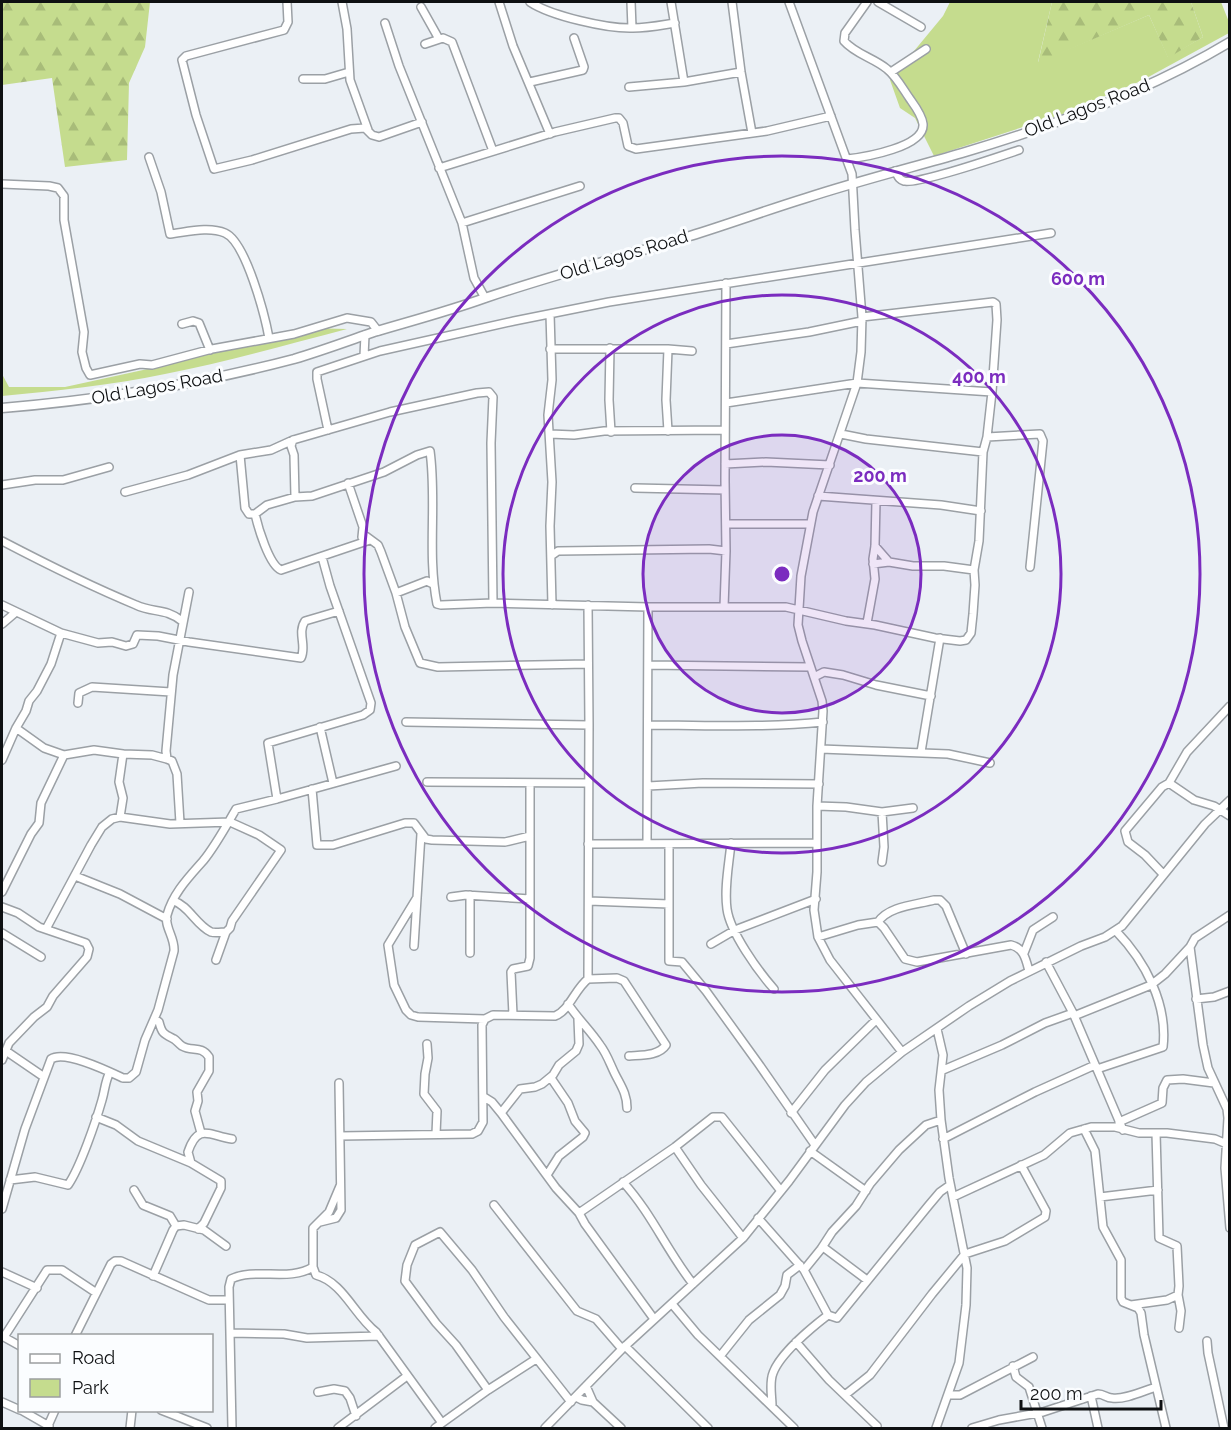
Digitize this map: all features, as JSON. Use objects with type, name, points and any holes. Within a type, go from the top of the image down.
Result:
[{"type":"main road","name":"Old Lagos Road","points":[[2,408],[86,400],[173,386],[296,358],[853,184],[962,153],[1095,108],[1163,78],[1230,42]]},
{"type":"street","points":[[287,2],[288,22],[284,30],[186,56],[182,60],[213,168],[217,170],[351,129],[368,130]]},
{"type":"street","points":[[342,2],[349,72],[368,130],[372,135],[378,137],[422,122]]},
{"type":"street","points":[[498,2],[513,46],[550,134]]},
{"type":"street","points":[[530,2],[549,11],[607,26],[632,28],[675,23]]},
{"type":"street","points":[[631,2],[632,28]]},
{"type":"street","points":[[671,2],[684,82]]},
{"type":"street","points":[[732,2],[752,133]]},
{"type":"street","points":[[790,2],[852,174],[862,319],[857,383],[810,524],[798,608],[802,641],[822,701],[823,722],[817,806],[814,910],[818,937],[830,960],[902,1052]]},
{"type":"street","points":[[847,159],[875,156],[912,141],[919,136],[923,122],[891,72],[844,42],[845,33],[867,2]]},
{"type":"street","points":[[878,2],[921,27]]},
{"type":"street","points":[[421,6],[439,39]]},
{"type":"street","points":[[385,23],[399,66],[462,223],[474,278],[485,298]]},
{"type":"street","points":[[530,82],[583,70],[574,38]]},
{"type":"street","points":[[425,44],[439,39],[448,39],[452,42],[493,151]]},
{"type":"street","points":[[891,72],[926,49]]},
{"type":"street","points":[[303,80],[325,79],[349,72]]},
{"type":"street","points":[[629,87],[684,82],[741,72]]},
{"type":"street","points":[[439,168],[592,122],[620,118],[628,146],[631,149],[752,133],[810,123],[831,116]]},
{"type":"street","points":[[896,171],[899,178],[908,182],[932,177],[1019,150]]},
{"type":"street","points":[[149,157],[161,192],[170,234],[210,231],[223,232],[230,236],[245,260],[263,310],[269,338]]},
{"type":"street","points":[[2,184],[50,186],[58,188],[64,196],[64,220],[84,332],[82,352],[90,375],[140,364],[152,365],[210,350],[294,334],[347,318],[371,322],[378,331]]},
{"type":"street","points":[[462,223],[580,186]]},
{"type":"street","points":[[328,430],[317,372],[364,356],[550,314],[726,283],[1051,233]]},
{"type":"street","points":[[724,607],[726,283]]},
{"type":"street","points":[[240,455],[246,512],[255,514],[267,505],[296,497],[312,496],[384,472],[430,451],[433,478],[431,554],[437,604],[798,608],[826,617],[940,638],[966,640],[971,633],[974,570],[980,541],[983,452],[992,392],[996,304],[993,302],[862,319],[809,332],[726,344]]},
{"type":"street","points":[[550,314],[552,381],[548,415],[552,605]]},
{"type":"street","points":[[182,324],[193,321],[199,323],[210,350]]},
{"type":"street","points":[[364,356],[365,335]]},
{"type":"street","points":[[550,350],[610,348],[692,351]]},
{"type":"street","points":[[610,348],[611,432]]},
{"type":"street","points":[[668,349],[666,400],[668,431]]},
{"type":"street","points":[[726,403],[857,383],[992,392]]},
{"type":"street","points":[[125,492],[188,475],[240,455],[271,450],[293,440],[390,412],[489,392],[493,397],[491,443],[493,603]]},
{"type":"street","points":[[550,434],[725,430]]},
{"type":"street","points":[[841,434],[866,439],[983,452]]},
{"type":"street","points":[[987,437],[1040,434],[1043,441],[1030,567]]},
{"type":"street","points":[[293,440],[291,446],[294,455],[296,497]]},
{"type":"street","points":[[725,464],[766,462],[830,465]]},
{"type":"street","points":[[2,485],[35,480],[63,480],[109,467]]},
{"type":"street","points":[[348,483],[363,534],[361,543]]},
{"type":"street","points":[[635,488],[725,489]]},
{"type":"street","points":[[818,496],[941,505],[981,511]]},
{"type":"street","points":[[867,623],[874,590],[876,501]]},
{"type":"street","points":[[255,514],[269,557],[277,568],[288,570],[305,561],[370,540]]},
{"type":"street","points":[[726,524],[810,524]]},
{"type":"street","points":[[363,534],[378,545],[396,593],[405,627],[420,663],[438,667],[588,664]]},
{"type":"street","points":[[2,541],[77,580],[143,608],[170,612],[182,621]]},
{"type":"street","points":[[552,544],[558,550]]},
{"type":"street","points":[[875,546],[889,562]]},
{"type":"street","points":[[551,556],[558,550],[709,549],[726,551]]},
{"type":"street","points":[[277,799],[268,743],[363,715],[370,710],[371,703],[322,557]]},
{"type":"street","points":[[873,564],[889,562],[913,567],[944,566],[974,570]]},
{"type":"street","points":[[396,593],[427,581],[433,584]]},
{"type":"street","points":[[167,759],[171,692],[189,592]]},
{"type":"street","points":[[2,604],[61,633],[98,643],[112,642],[126,646],[133,644],[137,635],[158,636],[301,658],[303,650],[300,633],[304,621],[339,610]]},
{"type":"street","points":[[588,605],[590,725],[588,979]]},
{"type":"street","points":[[647,843],[648,607]]},
{"type":"street","points":[[2,624],[16,612]]},
{"type":"street","points":[[2,760],[16,728],[51,664],[61,633]]},
{"type":"street","points":[[921,752],[940,638]]},
{"type":"street","points":[[648,664],[810,667]]},
{"type":"street","points":[[814,676],[824,672],[843,675],[876,686],[931,696]]},
{"type":"street","points":[[78,703],[78,693],[92,687],[171,692]]},
{"type":"street","points":[[1163,874],[1145,855],[1128,842],[1125,831],[1162,787],[1169,783],[1187,752],[1230,706]]},
{"type":"street","points":[[405,722],[590,725]]},
{"type":"street","points":[[648,725],[742,727],[823,722]]},
{"type":"street","points":[[16,728],[44,747],[64,755],[94,750],[152,755],[172,761],[176,767],[180,824]]},
{"type":"street","points":[[320,728],[333,783]]},
{"type":"street","points":[[821,749],[948,754],[990,763]]},
{"type":"street","points":[[120,817],[123,798],[119,782],[123,754]]},
{"type":"street","points":[[2,892],[31,834],[39,823],[41,803],[64,755]]},
{"type":"street","points":[[2,1209],[51,1059],[58,1056],[77,1060],[123,1078],[133,1076],[154,1019],[174,951],[174,938],[167,919],[181,886],[203,860],[230,822],[236,809],[396,766]]},
{"type":"street","points":[[427,782],[588,783]]},
{"type":"street","points":[[513,1015],[511,972],[513,969],[530,963],[530,783]]},
{"type":"street","points":[[648,786],[703,783],[819,784]]},
{"type":"street","points":[[1169,783],[1194,800],[1220,809],[1230,816]]},
{"type":"street","points":[[312,789],[317,845],[333,845],[405,823],[414,823],[426,839],[432,840],[505,842],[530,836]]},
{"type":"street","points":[[545,1428],[624,1347],[743,1238],[855,1093],[902,1052],[969,1005],[1046,962],[1116,931],[1132,916],[1163,874],[1205,824],[1230,800]]},
{"type":"street","points":[[817,806],[882,812],[913,808]]},
{"type":"street","points":[[882,812],[884,847],[882,862]]},
{"type":"street","points":[[46,929],[102,827],[112,819],[120,817],[180,824],[230,822],[259,835],[281,850],[226,932],[216,960]]},
{"type":"street","points":[[414,946],[421,834]]},
{"type":"street","points":[[731,843],[727,901],[730,920],[762,975],[774,989]]},
{"type":"street","points":[[588,844],[817,843]]},
{"type":"street","points":[[669,844],[669,961],[682,962],[706,991],[758,1063],[813,1148],[866,1191]]},
{"type":"street","points":[[75,876],[120,894],[167,919]]},
{"type":"street","points":[[470,896],[470,953]]},
{"type":"street","points":[[451,897],[530,898]]},
{"type":"street","points":[[416,899],[388,945],[394,985],[406,1010],[411,1015],[485,1019],[494,1015],[555,1016],[561,1014],[576,991],[588,979],[617,978],[624,981],[666,1045],[664,1049],[652,1053],[629,1056]]},
{"type":"street","points":[[711,944],[735,930],[816,899]]},
{"type":"street","points":[[818,937],[858,925],[878,922],[890,911],[940,900],[946,906],[966,954]]},
{"type":"street","points":[[174,901],[181,903],[190,915],[212,932],[226,932]]},
{"type":"street","points":[[589,901],[669,904]]},
{"type":"street","points":[[2,907],[18,913],[39,927],[86,943],[90,949],[89,954],[53,996],[47,1007],[15,1035],[2,1060]]},
{"type":"street","points":[[1230,915],[1194,938],[1188,955],[1203,1045],[1214,1083],[1226,1098],[1228,1145],[1225,1185],[1230,1228]]},
{"type":"street","points":[[1024,953],[1034,930],[1053,917]]},
{"type":"street","points":[[878,922],[905,959],[910,961],[917,962],[1011,945],[1024,953],[1029,971]]},
{"type":"street","points":[[943,1139],[1035,1092],[1096,1067],[1162,1047],[1164,1036],[1158,997],[1133,948],[1116,931]]},
{"type":"street","points":[[2,933],[41,957]]},
{"type":"street","points":[[943,1070],[1002,1045],[1045,1023],[1074,1015],[1151,985],[1188,955]]},
{"type":"street","points":[[1046,962],[1074,1015],[1123,1130]]},
{"type":"street","points":[[1196,999],[1214,997],[1230,991]]},
{"type":"street","points":[[568,1004],[591,1032],[610,1062],[625,1092],[627,1108]]},
{"type":"street","points":[[154,1019],[159,1022],[161,1031],[166,1036],[182,1046],[201,1049],[208,1058],[209,1071],[197,1092],[198,1101],[195,1111],[201,1133]]},
{"type":"street","points":[[340,1136],[472,1134],[478,1131],[483,1122],[482,1024],[485,1019]]},
{"type":"street","points":[[501,1113],[522,1087],[535,1087],[550,1078],[559,1065],[578,1048],[578,1019]]},
{"type":"street","points":[[791,1113],[825,1070],[876,1020]]},
{"type":"street","points":[[936,1428],[959,1363],[967,1285],[965,1254],[943,1139],[939,1090],[943,1070],[942,1047],[937,1029]]},
{"type":"street","points":[[427,1044],[428,1058],[424,1094],[437,1111],[436,1134]]},
{"type":"street","points":[[6,1051],[44,1077]]},
{"type":"street","points":[[10,1180],[35,1177],[68,1185],[96,1117],[105,1082],[110,1072]]},
{"type":"street","points":[[548,1175],[559,1156],[585,1132],[575,1121],[568,1103],[550,1078]]},
{"type":"street","points":[[1119,1122],[1162,1103],[1163,1088],[1167,1080],[1183,1079],[1214,1083]]},
{"type":"street","points":[[339,1083],[341,1210],[336,1218],[319,1223],[313,1228],[313,1267],[316,1275],[337,1287],[363,1322],[379,1336],[442,1423]]},
{"type":"street","points":[[484,1097],[492,1102],[579,1213],[654,1319]]},
{"type":"street","points":[[579,1213],[718,1115],[722,1117],[781,1191]]},
{"type":"street","points":[[96,1117],[116,1125],[138,1141],[191,1163],[218,1178],[222,1183],[204,1223],[198,1229]]},
{"type":"street","points":[[721,1355],[749,1320],[780,1295],[787,1275],[802,1268],[823,1247],[832,1232],[910,1139],[926,1125],[941,1120]]},
{"type":"street","points":[[953,1197],[1044,1155],[1070,1133],[1084,1129],[1104,1126],[1138,1133],[1215,1139],[1228,1145]]},
{"type":"street","points":[[1084,1129],[1095,1151],[1103,1227],[1121,1260],[1121,1298],[1123,1302],[1138,1308],[1142,1313],[1166,1428]]},
{"type":"street","points":[[191,1163],[188,1152],[194,1138],[201,1133],[207,1132],[232,1139]]},
{"type":"street","points":[[1156,1133],[1158,1238],[1177,1246],[1178,1295],[1181,1311],[1179,1328]]},
{"type":"street","points":[[675,1147],[701,1185],[743,1238]]},
{"type":"street","points":[[845,1395],[870,1375],[965,1254],[1005,1241],[1046,1217],[1046,1211],[1021,1165]]},
{"type":"street","points":[[623,1182],[641,1202],[693,1284]]},
{"type":"street","points":[[758,1218],[802,1268],[828,1315],[833,1318],[841,1315],[928,1205],[950,1185]]},
{"type":"street","points":[[134,1190],[143,1205],[170,1216],[176,1226]]},
{"type":"street","points":[[1100,1197],[1158,1190]]},
{"type":"street","points":[[494,1205],[577,1311],[596,1319],[708,1428]]},
{"type":"street","points":[[153,1276],[172,1230],[176,1226],[204,1230],[226,1246]]},
{"type":"street","points":[[488,1390],[456,1345],[406,1286],[404,1278],[414,1247],[442,1232],[536,1359],[573,1399],[593,1402]]},
{"type":"street","points":[[823,1247],[867,1280]]},
{"type":"street","points":[[75,1334],[95,1292],[113,1261],[121,1261],[209,1300],[229,1300]]},
{"type":"street","points":[[232,1428],[229,1300],[231,1279],[305,1273],[313,1267]]},
{"type":"street","points":[[18,1345],[3,1336],[47,1270],[57,1269],[68,1272],[95,1292]]},
{"type":"street","points":[[2,1272],[36,1288]]},
{"type":"street","points":[[1131,1305],[1167,1300],[1178,1295]]},
{"type":"street","points":[[672,1304],[698,1335],[794,1428]]},
{"type":"street","points":[[772,1406],[773,1374],[796,1342],[828,1315]]},
{"type":"street","points":[[230,1333],[276,1333],[307,1338],[379,1336]]},
{"type":"street","points":[[1207,1341],[1224,1428]]},
{"type":"street","points":[[796,1342],[829,1380],[877,1426]]},
{"type":"street","points":[[948,1395],[960,1395],[1033,1357]]},
{"type":"street","points":[[435,1428],[536,1359]]},
{"type":"street","points":[[1013,1366],[1016,1377],[1029,1387],[1042,1428]]},
{"type":"street","points":[[338,1428],[407,1376]]},
{"type":"street","points":[[586,1386],[593,1402],[621,1428]]},
{"type":"street","points":[[972,1428],[999,1420],[1037,1414],[1091,1396],[1103,1394],[1108,1398],[1118,1398],[1156,1387]]},
{"type":"street","points":[[318,1392],[333,1389],[345,1391],[356,1416]]},
{"type":"street","points":[[1091,1396],[1091,1405],[1098,1428]]},
{"type":"street","points":[[2,1402],[18,1409]]},
{"type":"street","points":[[23,1412],[48,1427],[54,1412]]},
{"type":"street","points":[[130,1428],[132,1412]]},
{"type":"street","points":[[165,1412],[188,1425],[207,1428]]},
{"type":"green space","points":[[2,2],[150,2],[145,47],[129,83],[127,160],[65,167],[52,78],[2,85]]},
{"type":"green space","points":[[950,2],[1052,2],[1038,62],[1149,15],[1168,57],[1203,37],[1191,2],[1221,2],[1229,22],[1229,33],[1141,81],[1060,115],[934,156],[915,118],[900,108],[890,80],[943,16]]},
{"type":"green space","points":[[1052,2],[1191,2],[1203,37],[1168,58],[1149,15],[1038,63]]},
{"type":"green space","points":[[305,328],[347,329],[165,374],[84,387],[2,396],[2,374],[9,387],[65,387],[166,365]]}]
